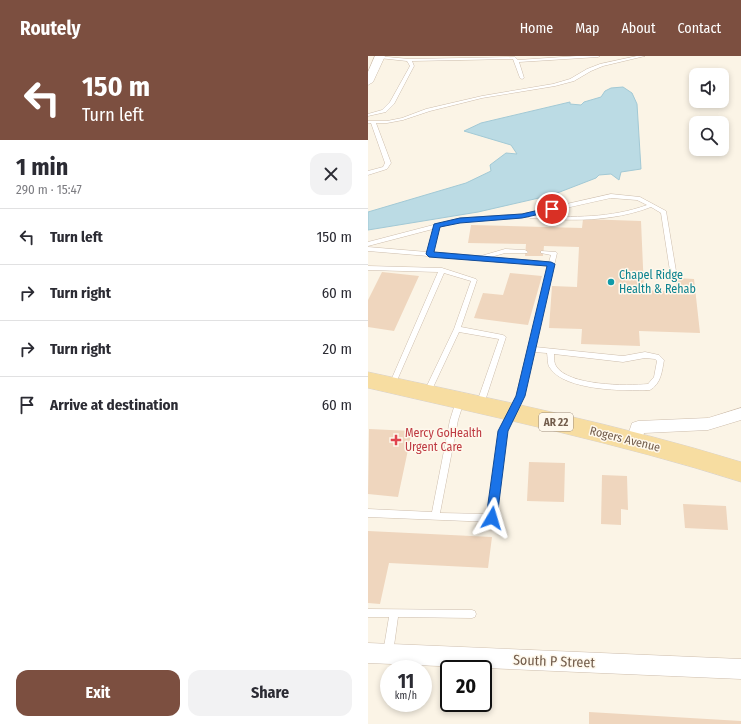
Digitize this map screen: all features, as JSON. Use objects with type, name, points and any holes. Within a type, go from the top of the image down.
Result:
[{"type":"main road","name":"Rogers Avenue","points":[[368,380],[634,441],[692,456],[741,472]]},
{"type":"street","points":[[368,82],[380,56]]},
{"type":"street","points":[[634,441],[638,427],[708,424],[741,414]]},
{"type":"street","name":"South P Street","points":[[368,653],[741,669]]},
{"type":"lane","points":[[380,56],[409,60],[515,58],[517,61],[598,56]]},
{"type":"lane","points":[[368,173],[385,168],[388,163],[371,123],[404,119],[428,110],[482,97],[553,85],[572,80],[589,70],[602,65],[643,56]]},
{"type":"lane","points":[[368,115],[384,111],[392,103],[412,66],[409,60]]},
{"type":"lane","points":[[517,61],[522,78]]},
{"type":"lane","points":[[522,216],[611,196],[638,198],[664,212],[673,271]]},
{"type":"lane","points":[[368,244],[460,220],[522,216],[550,218],[596,218],[642,209],[652,205]]},
{"type":"lane","points":[[429,254],[436,226]]},
{"type":"lane","points":[[368,249],[551,264]]},
{"type":"lane","points":[[479,258],[505,251],[525,252]]},
{"type":"lane","points":[[368,513],[492,518],[503,431],[520,396],[554,253],[543,252]]},
{"type":"lane","points":[[368,268],[442,270],[474,280],[457,329],[427,394]]},
{"type":"lane","points":[[392,386],[442,270]]},
{"type":"lane","points":[[435,516],[454,420],[470,403],[503,336],[457,329]]},
{"type":"lane","points":[[532,349],[623,359],[645,355],[656,357],[661,360],[657,378],[650,387],[630,388],[588,385],[559,374],[553,367],[550,351]]},
{"type":"lane","points":[[368,613],[472,614]]},
{"type":"lane","points":[[388,654],[394,613]]},
{"type":"water","points":[[623,87],[632,93],[637,104],[641,169],[621,172],[619,180],[611,174],[599,175],[596,178],[552,195],[478,212],[368,230],[368,212],[466,183],[491,171],[490,165],[506,153],[517,154],[511,145],[464,131],[481,123],[570,102],[570,104],[581,105],[584,102],[601,97],[605,91],[611,88]]},
{"type":"building","name":"Chapel Ridge Health & Rehab","points":[[583,219],[641,221],[644,290],[677,292],[676,278],[694,279],[700,333],[639,331],[640,346],[581,344],[582,329],[549,328],[552,286],[577,287],[579,247],[544,246],[543,256],[525,256],[526,244],[468,243],[471,225],[582,228]]},
{"type":"building","points":[[382,272],[419,276],[394,331],[368,327],[368,300]]},
{"type":"building","points":[[510,273],[542,276],[528,325],[474,318],[483,293],[503,295]]},
{"type":"building","points":[[369,429],[412,431],[398,497],[368,494]]},
{"type":"building","points":[[529,462],[565,463],[564,502],[527,501]]},
{"type":"building","points":[[602,475],[627,476],[628,510],[621,509],[621,525],[601,524]]},
{"type":"building","points":[[683,504],[726,506],[728,530],[685,528]]},
{"type":"building","points":[[368,531],[492,537],[488,568],[389,563],[380,604],[368,603]]},
{"type":"building","points":[[589,712],[741,721],[741,724],[589,724]]},
{"type":"place","name":"Chapel Ridge Health & Rehab","points":[[611,282]]},
{"type":"place","name":"Mercy GoHealth Urgent Care","points":[[396,440]]},
{"type":"route","points":[[492,518],[503,431],[520,396],[551,264],[429,254],[436,226],[460,220],[522,216],[552,209]]}]
